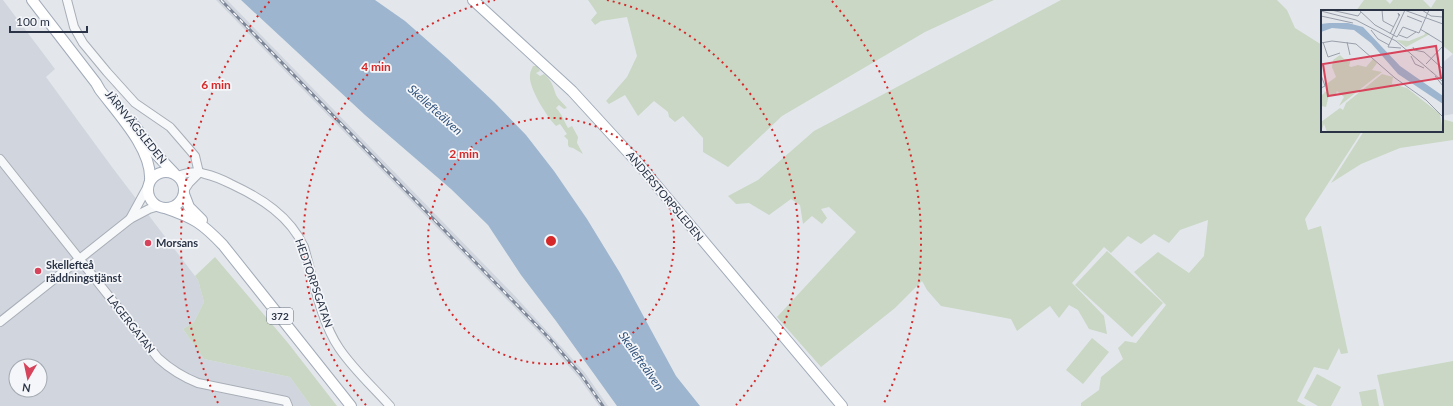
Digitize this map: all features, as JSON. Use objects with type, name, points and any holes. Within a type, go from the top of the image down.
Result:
[{"type":"main road","name":"JÄRNVÄGSLEDEN","points":[[32,0],[134,135],[142,148],[150,169],[149,183]]},
{"type":"main road","name":"ANDERSTORPSLEDEN","points":[[473,0],[572,91],[637,162],[842,406]]},
{"type":"main road","name":"JÄRNVÄGSLEDEN","points":[[96,83],[107,91],[152,150],[176,174]]},
{"type":"main road","points":[[163,172],[176,174],[182,179],[189,207],[208,228],[191,218],[154,203],[150,198],[149,183],[158,173],[163,172]]},
{"type":"main road","points":[[162,207],[175,206],[179,203],[185,192]]},
{"type":"main road","name":"372","points":[[208,228],[242,267],[351,406]]},
{"type":"street","points":[[67,0],[74,27],[83,42],[135,103],[170,127],[195,156],[199,173]]},
{"type":"street","name":"LAGERGATAN","points":[[0,159],[158,358],[170,368],[198,383],[286,401],[288,406]]},
{"type":"street","points":[[176,174],[199,173]]},
{"type":"street","points":[[185,192],[189,183],[199,173]]},
{"type":"street","name":"HEDTORPSGATAN","points":[[199,173],[225,181],[258,197],[277,212],[295,230],[304,246],[326,320],[339,348],[390,406]]},
{"type":"street","points":[[130,218],[149,183]]},
{"type":"street","points":[[0,322],[130,218],[149,209],[162,207]]},
{"type":"shaded area","points":[[0,0],[3,0],[55,69],[46,77],[198,280],[204,302],[194,322],[183,329],[204,359],[290,377],[311,406],[0,406]]},
{"type":"shaded area","points":[[216,0],[227,0],[514,295],[585,373],[608,406],[599,406],[579,378],[546,340]]},
{"type":"shaded area","points":[[1453,54],[1453,114],[1443,116],[1443,62]]},
{"type":"green space","points":[[588,0],[994,0],[925,32],[782,116],[728,167],[703,152],[703,138],[683,116],[675,122],[669,117],[668,112],[654,101],[638,116],[625,95],[609,104],[606,101],[627,77],[637,56],[627,17],[601,21],[595,25],[591,20],[597,13]]},
{"type":"green space","points":[[1061,0],[1277,0],[1287,10],[1295,28],[1321,44],[1321,132],[1361,132],[1305,219],[1308,230],[1321,226],[1348,353],[1341,354],[1339,348],[1328,370],[1314,367],[1297,401],[1306,406],[1081,406],[1081,403],[1099,390],[1101,377],[1123,359],[1118,348],[1125,341],[1136,343],[1166,305],[1134,272],[1158,252],[1189,273],[1204,256],[1208,220],[1180,230],[1169,243],[1154,234],[1141,244],[1128,236],[1111,253],[1104,247],[1072,283],[1104,316],[1107,334],[1089,329],[1078,310],[1069,305],[1059,318],[1050,306],[1017,331],[1011,319],[941,306],[927,290],[922,281],[895,308],[821,367],[777,317],[856,232],[829,207],[821,209],[827,218],[822,224],[812,216],[803,224],[800,205],[791,199],[769,215],[749,203],[736,204],[728,196],[758,180],[814,131]]},
{"type":"green space","points":[[1364,0],[1386,0],[1390,4],[1393,0],[1423,0],[1431,8],[1436,0],[1453,0],[1453,54],[1443,46],[1443,10],[1357,10]]},
{"type":"green space","points":[[533,66],[537,66],[540,71],[536,73],[540,76],[544,74],[549,79],[557,97],[567,108],[564,109],[559,105],[556,108],[568,128],[572,126],[578,137],[577,143],[583,154],[569,147],[568,140],[564,136],[567,134],[560,124],[556,126],[552,122],[539,102],[530,80],[530,72]]},
{"type":"green space","points":[[1443,119],[1453,122],[1453,140],[1400,148],[1361,164],[1331,183],[1363,132],[1443,132]]},
{"type":"green space","points":[[1107,251],[1163,303],[1132,337],[1075,285]]},
{"type":"green space","points":[[215,257],[288,343],[337,406],[311,406],[290,377],[204,359],[183,329],[194,322],[204,302],[198,280],[195,276]]},
{"type":"green space","points":[[1092,338],[1109,352],[1083,384],[1066,370]]},
{"type":"green space","points":[[1453,361],[1453,406],[1384,406],[1377,375]]},
{"type":"green space","points":[[1317,374],[1341,387],[1331,406],[1318,406],[1304,398]]},
{"type":"green space","points":[[1376,389],[1379,406],[1362,406],[1359,392]]},
{"type":"water","name":"Skellefteälven","points":[[241,0],[375,0],[405,21],[447,58],[494,102],[526,135],[554,171],[587,219],[620,273],[676,376],[700,406],[617,406],[521,275],[488,225],[451,189],[365,115]]},
{"type":"railway","points":[[221,0],[549,338],[582,376],[603,406]]},
{"type":"place","name":"Morsans","points":[[148,243]]},
{"type":"place","name":"Skellefteå räddningstjänst","points":[[38,271]]}]
